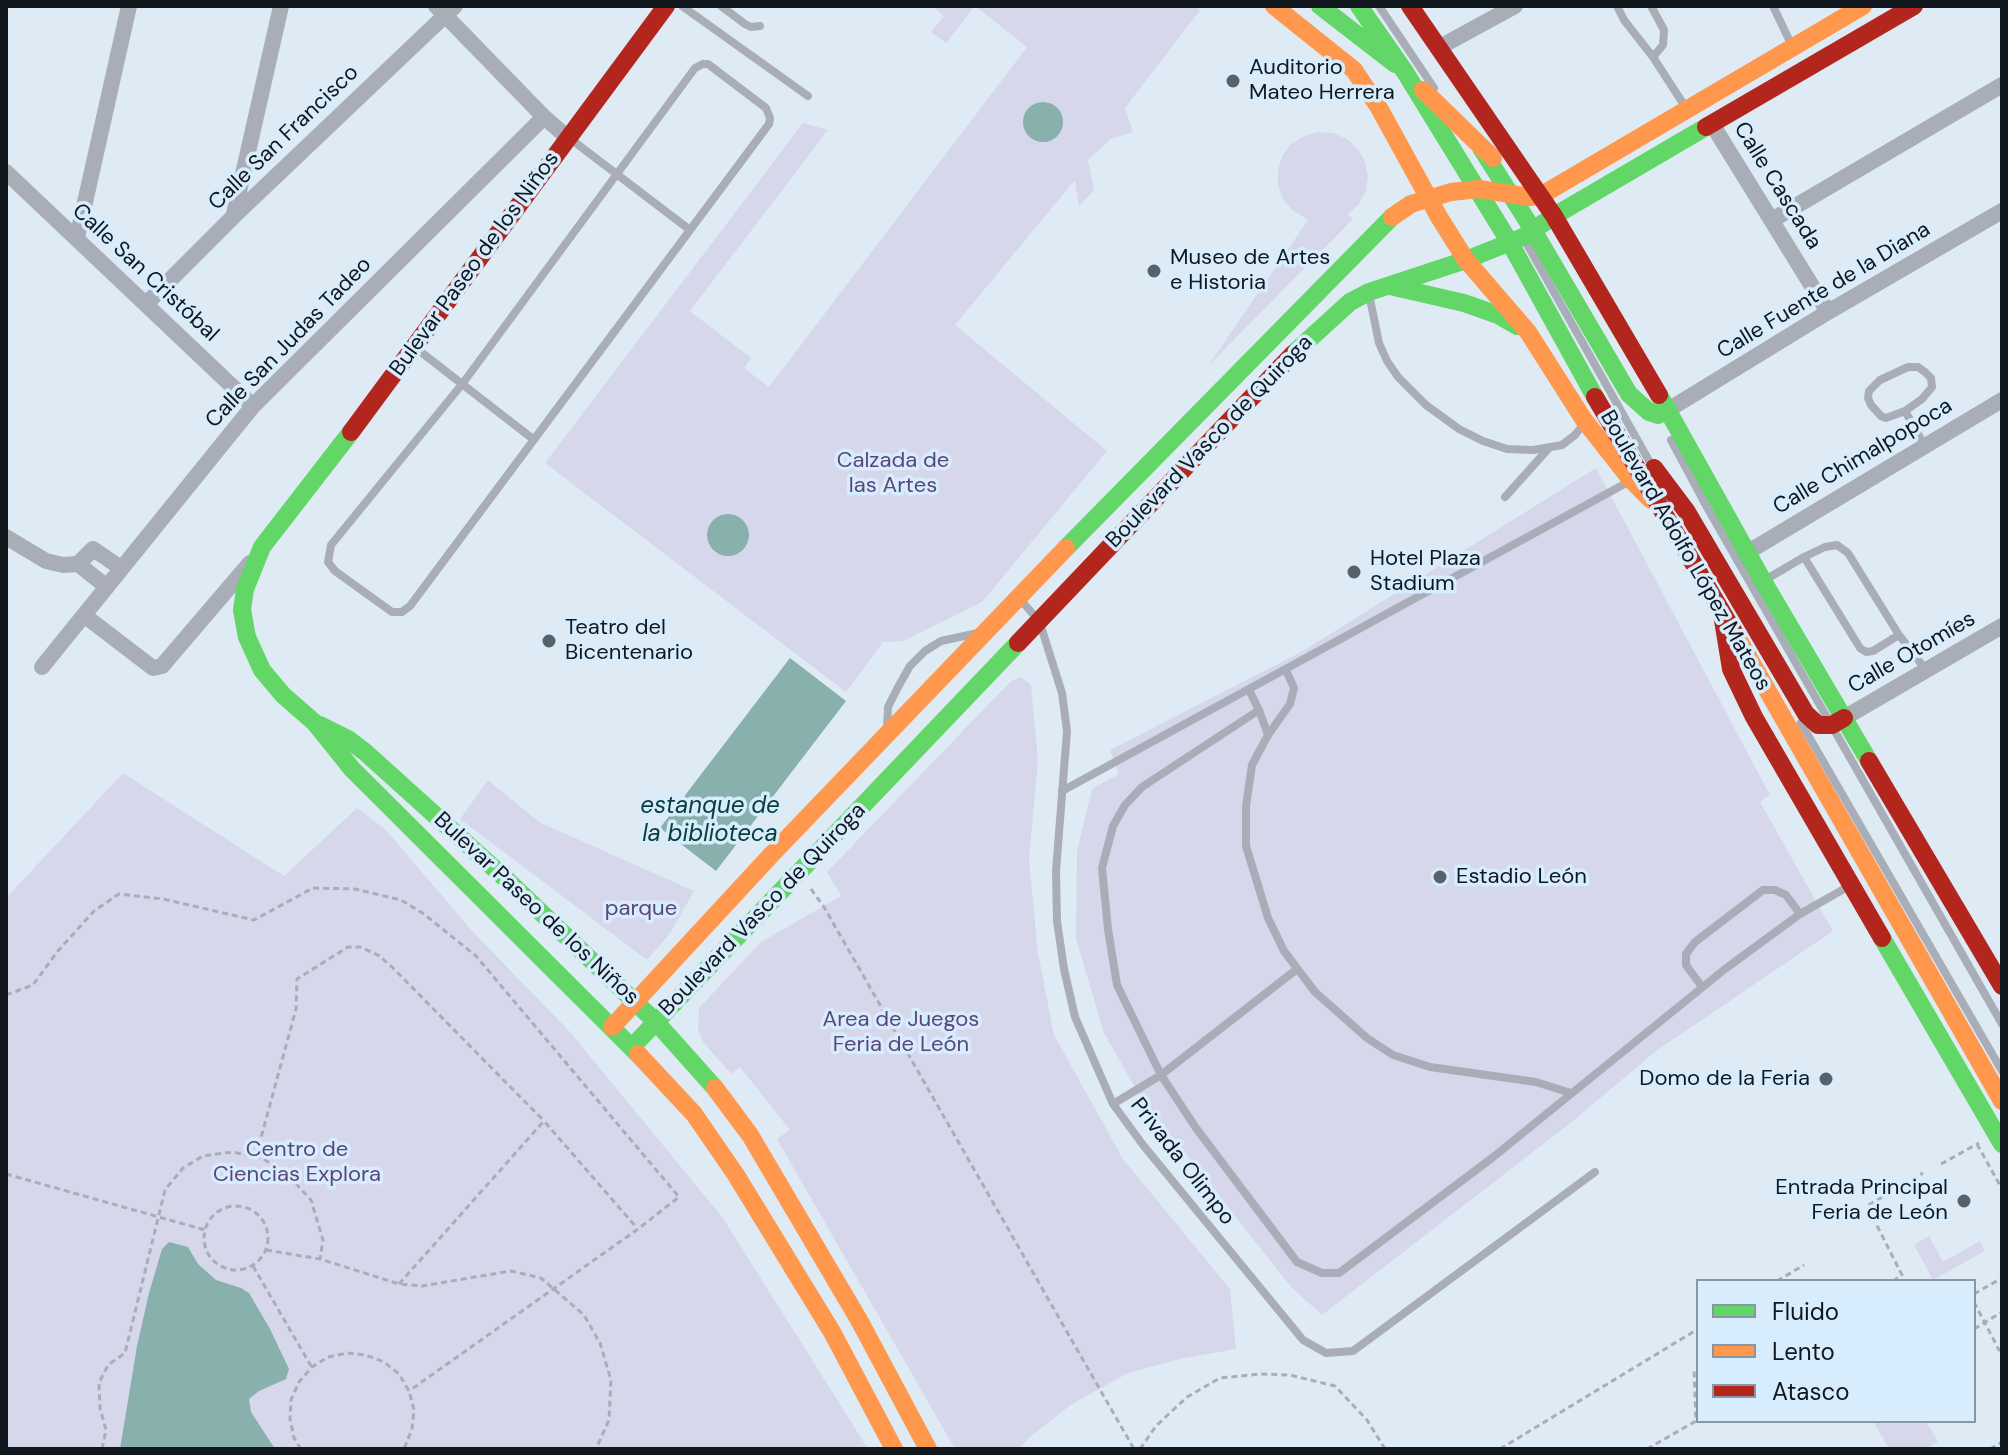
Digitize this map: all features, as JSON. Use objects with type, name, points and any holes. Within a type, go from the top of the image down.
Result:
[{"type":"street","points":[[77,238],[129,6]]},
{"type":"street","points":[[234,216],[281,6]]},
{"type":"street","name":"Bulevar Paseo de los Niños","points":[[666,6],[415,348],[262,547],[245,589],[242,610],[247,637],[262,670],[283,695],[315,723],[352,769],[632,1047],[694,1114],[736,1175],[832,1332],[894,1449]]},
{"type":"street","points":[[1274,6],[1354,70],[1466,260],[1528,332],[1584,420],[1631,480],[1667,515]]},
{"type":"street","points":[[1320,6],[1405,72],[1535,197],[1863,6]]},
{"type":"street","name":"Boulevard Adolfo López Mateos","points":[[1359,6],[1497,195],[1533,230],[1659,409],[1748,552],[1838,722],[2002,986]]},
{"type":"street","name":"Boulevard Adolfo López Mateos","points":[[1410,6],[1535,197],[1533,230],[1612,428],[1667,515],[2002,1101]]},
{"type":"street","points":[[1438,48],[1515,6]]},
{"type":"street","name":"Boulevard Vasco de Quiroga","points":[[632,1047],[1298,349],[1350,302],[1369,292],[1466,260],[1533,230],[1914,6]]},
{"type":"street","points":[[445,9],[544,117],[567,137]]},
{"type":"street","name":"Calle San Francisco","points":[[146,304],[445,9]]},
{"type":"street","points":[[1765,63],[1780,84]]},
{"type":"street","points":[[1772,220],[2002,85]]},
{"type":"street","name":"Calle San Judas Tadeo","points":[[42,667],[253,406],[544,117]]},
{"type":"street","name":"Calle Cascada","points":[[1712,124],[1828,312]]},
{"type":"street","points":[[1481,148],[1497,195],[1533,230],[1629,394],[1639,405],[1659,409]]},
{"type":"street","name":"Calle San Cristóbal","points":[[6,172],[253,406]]},
{"type":"street","name":"Boulevard Vasco de Quiroga","points":[[612,1027],[1018,598],[1393,216],[1428,197],[1535,197]]},
{"type":"street","name":"Calle Fuente de la Diana","points":[[1659,409],[2002,211]]},
{"type":"street","points":[[1389,285],[1464,303],[1498,315],[1528,332]]},
{"type":"street","name":"Calle Chimalpopoca","points":[[1748,552],[2002,400]]},
{"type":"street","points":[[1612,428],[1653,467],[1687,512],[1806,714],[1818,725],[1838,722]]},
{"type":"street","points":[[6,537],[46,561],[78,564],[93,549],[121,568]]},
{"type":"street","points":[[85,616],[153,668],[162,666],[262,547]]},
{"type":"street","points":[[78,564],[107,587]]},
{"type":"street","points":[[1721,611],[1731,669],[1789,780],[1999,1138]]},
{"type":"street","name":"Calle Otomíes","points":[[1838,722],[2002,626]]},
{"type":"street","name":"Bulevar Paseo de los Niños","points":[[315,723],[348,739],[365,752],[507,880],[656,1022],[720,1094],[750,1135],[859,1320],[928,1449]]},
{"type":"lane","points":[[682,6],[808,96]]},
{"type":"lane","points":[[721,6],[745,24],[760,26]]},
{"type":"lane","points":[[1379,6],[1460,128],[1497,195]]},
{"type":"lane","points":[[1398,6],[1513,173]]},
{"type":"lane","points":[[1617,6],[1686,109]]},
{"type":"lane","points":[[1651,6],[1664,30],[1663,45],[1653,57]]},
{"type":"lane","points":[[1773,6],[1793,46]]},
{"type":"lane","points":[[708,64],[766,108],[770,118],[769,124],[690,230],[410,606],[402,612],[392,612],[335,571],[328,562],[331,545],[463,383],[695,68],[708,64]]},
{"type":"lane","points":[[567,137],[690,230]]},
{"type":"lane","points":[[1533,230],[1653,467],[2002,1071]]},
{"type":"lane","points":[[1369,292],[1379,343],[1387,361],[1426,405],[1459,429],[1507,449],[1533,450],[1562,445],[1575,435],[1584,420]]},
{"type":"lane","points":[[415,348],[533,439]]},
{"type":"lane","points":[[1918,367],[1931,378],[1932,387],[1905,411],[1886,418],[1881,416],[1871,405],[1869,391],[1895,372],[1918,367]]},
{"type":"lane","points":[[1659,409],[1708,509],[1838,722],[2002,1024]]},
{"type":"lane","points":[[1905,411],[1925,446]]},
{"type":"lane","points":[[1505,497],[1550,448]]},
{"type":"lane","points":[[1062,791],[1631,480]]},
{"type":"lane","points":[[1763,581],[1804,557],[1833,545],[1843,547],[1899,635],[1926,670]]},
{"type":"lane","points":[[1804,557],[1860,648],[1866,652],[1873,651],[1899,635]]},
{"type":"lane","name":"Privada Olimpo","points":[[1018,598],[1039,621],[1062,693],[1067,731],[1056,871],[1057,921],[1075,1017],[1113,1104],[1303,1340],[1326,1353],[1353,1351],[1595,1172]]},
{"type":"lane","points":[[886,738],[888,707],[917,658],[941,641],[987,632]]},
{"type":"lane","points":[[1286,670],[1294,688],[1290,704],[1252,765],[1246,806],[1246,846],[1268,918],[1297,969],[1315,992],[1358,1030],[1393,1055],[1430,1067],[1536,1082],[1571,1093]]},
{"type":"lane","points":[[1249,690],[1268,735]]},
{"type":"lane","points":[[1259,710],[1142,787],[1125,805],[1113,826],[1102,868],[1117,985],[1161,1075],[1196,1128],[1297,1262],[1322,1273],[1339,1273],[1492,1158],[1702,987],[1800,914],[1852,884]]},
{"type":"lane","points":[[1702,987],[1686,965],[1686,954],[1695,942],[1763,890],[1775,890],[1786,895],[1800,914]]},
{"type":"lane","points":[[1113,1104],[1161,1075],[1297,969]]},
{"type":"path","points":[[795,876],[817,893],[1134,1449]]},
{"type":"path","points":[[6,995],[33,985],[57,952],[94,911],[119,894],[163,899],[254,920],[313,888],[355,889],[401,900],[424,914],[476,956],[679,1197],[409,1391]]},
{"type":"path","points":[[256,1157],[296,1009],[297,979],[348,947],[360,947],[378,955],[392,967],[544,1121],[638,1229]]},
{"type":"path","points":[[399,1284],[544,1121]]},
{"type":"path","points":[[1941,1164],[1977,1144],[1999,1138]]},
{"type":"path","points":[[1977,1144],[2002,1189]]},
{"type":"path","points":[[102,1449],[106,1430],[100,1408],[99,1383],[108,1365],[125,1353],[165,1190],[183,1168],[203,1156],[232,1152],[262,1158],[287,1174],[311,1200],[323,1240],[320,1259]]},
{"type":"path","points":[[1904,1279],[1867,1206],[1923,1173]]},
{"type":"path","points":[[6,1174],[205,1230]]},
{"type":"path","points":[[225,1208],[246,1208],[262,1220],[267,1230],[266,1250],[253,1266],[233,1270],[214,1262],[207,1253],[205,1230],[215,1214],[225,1208]]},
{"type":"path","points":[[266,1250],[320,1259],[399,1284],[422,1286],[511,1271],[541,1278],[584,1315],[600,1343],[611,1380],[609,1420],[596,1449]]},
{"type":"path","points":[[1780,1279],[1804,1265]]},
{"type":"path","points":[[253,1266],[312,1367]]},
{"type":"path","points":[[1896,1279],[1902,1275]]},
{"type":"path","points":[[1976,1293],[2002,1278]]},
{"type":"path","points":[[1976,1306],[1999,1350],[2002,1348]]},
{"type":"path","points":[[1976,1328],[2002,1312]]},
{"type":"path","points":[[1500,1449],[1696,1330]]},
{"type":"path","points":[[301,1449],[294,1438],[290,1419],[291,1400],[299,1382],[312,1367],[338,1355],[366,1355],[384,1362],[399,1374],[409,1391],[414,1410],[412,1429],[404,1449]]},
{"type":"path","points":[[1647,1449],[1696,1421],[1694,1368]]},
{"type":"path","points":[[1140,1449],[1156,1426],[1187,1397],[1220,1378],[1261,1374],[1290,1375],[1335,1386],[1367,1420],[1385,1449]]},
{"type":"path","points":[[1990,1449],[2002,1442]]},
{"type":"green space","points":[[932,6],[975,6],[946,43],[931,32],[944,16]]},
{"type":"green space","name":"Calzada de las Artes","points":[[975,6],[1194,6],[1200,10],[1125,108],[1133,132],[1111,139],[1088,160],[1094,190],[1079,206],[1075,180],[955,325],[1107,451],[982,602],[903,641],[883,642],[846,692],[545,463],[803,123],[828,130],[690,311],[751,358],[744,368],[769,387],[1027,47]]},
{"type":"green space","points":[[1318,132],[1333,133],[1347,139],[1358,149],[1365,162],[1368,176],[1366,191],[1359,204],[1348,214],[1353,219],[1208,366],[1308,220],[1292,210],[1283,199],[1278,185],[1278,170],[1282,156],[1291,144]]},
{"type":"green space","name":"Estadio León","points":[[1596,468],[1770,795],[1760,802],[1833,931],[1656,1051],[1573,1121],[1322,1315],[1291,1287],[1140,1096],[1104,1033],[1076,939],[1077,851],[1092,789],[1119,774],[1110,750],[1303,651]]},
{"type":"green space","name":"Area de Juegos Feria de León","points":[[1021,677],[1031,685],[1038,760],[1029,860],[1038,953],[1054,1035],[1123,1159],[1230,1289],[1236,1349],[1128,1373],[1072,1404],[1019,1449],[955,1449],[777,1139],[790,1130],[740,1067],[731,1074],[703,1042],[698,1030],[699,1008],[761,942],[841,896],[827,872],[1011,681]]},
{"type":"green space","name":"Centro de Ciencias Explora","points":[[123,773],[284,876],[357,808],[385,829],[474,933],[570,1032],[723,1218],[868,1449],[6,1449],[6,898]]},
{"type":"green space","name":"parque","points":[[488,780],[539,822],[694,891],[671,932],[647,960],[460,819]]},
{"type":"green space","points":[[1929,1236],[1943,1262],[1980,1241],[1985,1251],[1932,1279],[1914,1245]]},
{"type":"green space","points":[[1874,1423],[1927,1423],[1938,1442],[1927,1449],[1889,1449]]},
{"type":"water","points":[[1043,102],[1057,108],[1063,122],[1057,136],[1043,142],[1029,136],[1023,122],[1029,108]]},
{"type":"water","points":[[728,514],[743,520],[749,535],[743,550],[728,556],[713,550],[707,535],[713,520]]},
{"type":"water","name":"estanque de la biblioteca","points":[[790,658],[846,701],[716,871],[660,828]]},
{"type":"water","points":[[169,1242],[188,1247],[198,1264],[216,1280],[249,1293],[270,1329],[289,1369],[286,1379],[249,1399],[251,1412],[275,1449],[120,1449],[149,1293],[162,1249]]},
{"type":"traffic: fast","points":[[1320,6],[1395,64]]},
{"type":"traffic: fast","points":[[1359,6],[1405,72],[1510,243],[1595,397]]},
{"type":"traffic: fast","points":[[1293,354],[1350,302],[1369,292],[1466,260],[1523,237],[1706,127]]},
{"type":"traffic: fast","points":[[1481,148],[1629,394],[1649,412],[1658,415],[1668,410]]},
{"type":"traffic: fast","points":[[1066,548],[1392,217]]},
{"type":"traffic: fast","points":[[1390,286],[1464,303],[1498,315],[1517,326]]},
{"type":"traffic: fast","points":[[1659,395],[1869,761]]},
{"type":"traffic: fast","points":[[351,432],[262,547],[245,589],[242,610],[247,637],[262,670],[283,695],[315,723],[352,769],[638,1054]]},
{"type":"traffic: fast","points":[[632,1047],[1018,643]]},
{"type":"traffic: fast","points":[[320,725],[348,739],[365,752],[507,880],[656,1022],[715,1088]]},
{"type":"traffic: fast","points":[[1882,938],[2002,1144]]},
{"type":"traffic: slow","points":[[1274,6],[1354,70],[1466,260],[1528,332],[1584,420],[1631,480],[1651,500]]},
{"type":"traffic: slow","points":[[1392,217],[1411,204],[1451,192],[1479,189],[1540,196],[1863,6]]},
{"type":"traffic: slow","points":[[1423,90],[1493,158]]},
{"type":"traffic: slow","points":[[612,1027],[772,854],[1066,548]]},
{"type":"traffic: slow","points":[[1734,632],[2002,1101]]},
{"type":"traffic: slow","points":[[638,1054],[694,1114],[736,1175],[832,1332],[894,1449]]},
{"type":"traffic: slow","points":[[715,1088],[750,1135],[859,1320],[928,1449]]},
{"type":"traffic: jam","points":[[351,432],[666,6]]},
{"type":"traffic: jam","points":[[1410,6],[1554,216],[1659,395]]},
{"type":"traffic: jam","points":[[1706,127],[1914,6]]},
{"type":"traffic: jam","points":[[1018,643],[1293,354]]},
{"type":"traffic: jam","points":[[1595,397],[1734,632]]},
{"type":"traffic: jam","points":[[1654,468],[1687,512],[1806,714],[1818,725],[1832,725],[1844,718]]},
{"type":"traffic: jam","points":[[1722,614],[1731,669],[1754,717],[1882,938]]},
{"type":"traffic: jam","points":[[1869,761],[2002,986]]},
{"type":"place","name":"Auditorio Mateo Herrera","points":[[1233,81]]},
{"type":"place","name":"Museo de Artes e Historia","points":[[1154,271]]},
{"type":"place","name":"Hotel Plaza Stadium","points":[[1354,572]]},
{"type":"place","name":"Teatro del Bicentenario","points":[[549,641]]},
{"type":"place","name":"Estadio León","points":[[1440,877]]},
{"type":"place","name":"Domo de la Feria","points":[[1826,1079]]},
{"type":"place","name":"Entrada Principal Feria de León","points":[[1964,1201]]}]
